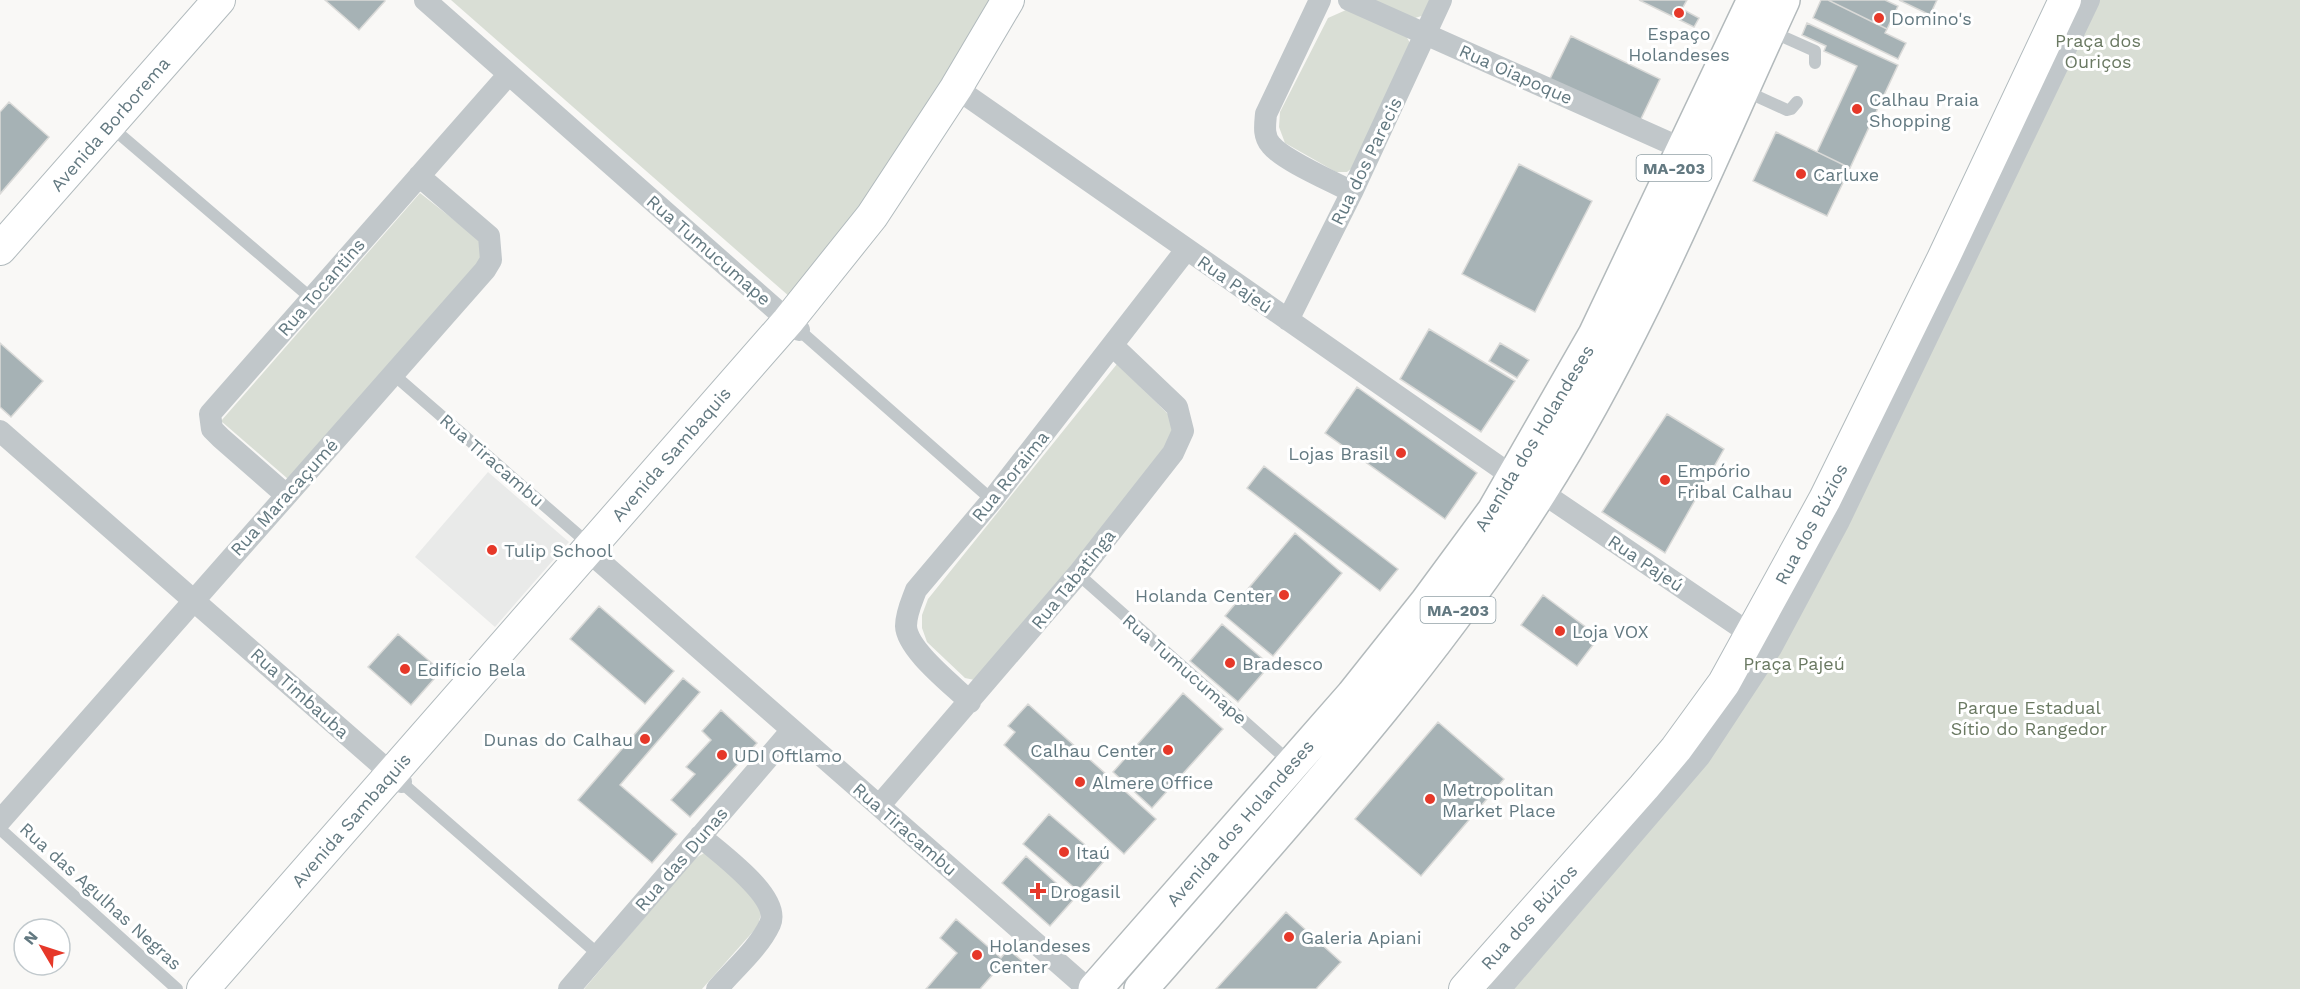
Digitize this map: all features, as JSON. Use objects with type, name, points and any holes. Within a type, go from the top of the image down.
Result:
[{"type":"main road","name":"Avenida Borborema","points":[[0,224],[198,0]]},
{"type":"main road","name":"Avenida Borborema","points":[[0,249],[219,0]]},
{"type":"main road","name":"Avenida Sambaquis","points":[[961,92],[1008,0]]},
{"type":"main road","name":"Avenida Sambaquis","points":[[222,989],[397,778],[878,227],[961,92],[1024,0]]},
{"type":"main road","name":"Avenida dos Holandeses","points":[[1141,989],[1404,679],[1451,620],[1528,485],[1595,335],[1754,0]]},
{"type":"main road","name":"Avenida dos Holandeses","points":[[1095,989],[1353,694],[1427,602],[1494,512],[1528,485],[1581,423],[1634,320],[1784,0]]},
{"type":"main road","name":"Rua dos Búzios","points":[[1465,989],[1676,749],[1724,683],[1825,499],[1943,260],[2065,0]]},
{"type":"main road","name":"Avenida Sambaquis","points":[[203,989],[397,778]]},
{"type":"main road","points":[[1127,989],[1155,956],[1158,948],[1153,939],[1145,933]]},
{"type":"street","name":"Rua Tumucumape","points":[[425,0],[794,325]]},
{"type":"street","points":[[1320,0],[1266,114],[1264,132],[1271,145],[1287,157],[1352,192]]},
{"type":"street","name":"Rua Oiapoque","points":[[1349,0],[1683,150]]},
{"type":"street","name":"Rua dos Parecis","points":[[1288,320],[1352,192],[1441,0]]},
{"type":"street","points":[[1500,989],[1700,756],[1771,648],[1839,521],[2088,0]]},
{"type":"street","name":"Rua Tocantins","points":[[286,495],[220,438],[212,429],[210,414],[509,74]]},
{"type":"street","name":"Rua Pajeú","points":[[961,92],[1528,485],[1752,635]]},
{"type":"street","name":"Rua Maracaçumé","points":[[0,821],[485,270],[491,260],[489,236],[419,176]]},
{"type":"street","name":"Rua Roraima","points":[[970,702],[910,642],[906,626],[916,590],[992,500],[1186,250]]},
{"type":"street","name":"Rua Tabatinga","points":[[879,806],[1078,574],[1173,453],[1183,431],[1181,417],[1173,402],[1113,346]]},
{"type":"street","name":"Rua Timbauba","points":[[0,431],[397,778]]},
{"type":"street","name":"Rua Tiracambu","points":[[592,552],[1088,989]]},
{"type":"street","name":"Rua das Dunas","points":[[570,989],[792,730]]},
{"type":"street","points":[[700,837],[761,891],[771,909],[771,921],[763,936],[717,989]]},
{"type":"lane","points":[[1769,31],[1815,51],[1815,63]]},
{"type":"lane","points":[[1742,89],[1786,110],[1791,109],[1797,102]]},
{"type":"lane","points":[[109,125],[311,298]]},
{"type":"lane","name":"Rua Tumucumape","points":[[794,325],[992,500]]},
{"type":"lane","name":"Rua Tiracambu","points":[[393,374],[592,552]]},
{"type":"lane","name":"Rua Tumucumape","points":[[1078,574],[1292,764]]},
{"type":"lane","name":"Rua Timbauba","points":[[397,778],[599,955]]},
{"type":"lane","name":"Rua das Agulhas Negras","points":[[0,829],[177,989]]},
{"type":"shaded area","name":"Tulip School","points":[[488,472],[569,542],[495,627],[415,557]]},
{"type":"green space","points":[[451,0],[995,0],[863,207],[790,297]]},
{"type":"green space","points":[[1366,0],[1433,0],[1428,14],[1415,18]]},
{"type":"green space","name":"Parque Estadual Sítio do Rangedor","points":[[2078,0],[2300,0],[2300,989],[1483,989],[1698,748]]},
{"type":"green space","points":[[1346,10],[1405,34],[1410,43],[1357,164],[1347,172],[1336,172],[1285,143],[1279,127],[1280,112],[1328,18]]},
{"type":"green space","points":[[420,193],[482,242],[480,264],[288,479],[221,421]]},
{"type":"green space","points":[[1117,364],[1171,417],[1175,429],[1166,447],[979,681],[965,678],[927,642],[922,628],[922,615],[928,599]]},
{"type":"green space","points":[[706,852],[755,896],[762,909],[758,926],[702,989],[584,989],[694,859]]},
{"type":"building","points":[[325,0],[384,0],[385,1],[359,30]]},
{"type":"building","name":"Espaço Holandeses","points":[[1639,0],[1687,0],[1682,9],[1699,18],[1694,27]]},
{"type":"building","points":[[1821,0],[1828,0],[1887,29],[1885,33],[1906,43],[1898,59],[1813,18]]},
{"type":"building","name":"Domino's","points":[[1828,0],[1885,0],[1898,6],[1887,29]]},
{"type":"building","points":[[1899,0],[1937,0],[1930,15]]},
{"type":"building","name":"Calhau Praia Shopping","points":[[1807,23],[1898,65],[1850,168],[1817,152],[1857,66],[1824,51],[1826,46],[1802,35]]},
{"type":"building","points":[[1571,36],[1660,79],[1638,125],[1548,83]]},
{"type":"building","points":[[9,102],[49,137],[0,194],[0,112]]},
{"type":"building","name":"Carluxe","points":[[1776,132],[1850,168],[1827,216],[1753,181]]},
{"type":"building","points":[[1519,164],[1592,201],[1535,312],[1462,274]]},
{"type":"building","points":[[1429,329],[1515,381],[1481,432],[1400,379]]},
{"type":"building","points":[[0,343],[43,381],[11,417],[0,407]]},
{"type":"building","points":[[1500,343],[1529,360],[1517,378],[1489,361]]},
{"type":"building","name":"Lojas Brasil","points":[[1357,387],[1477,473],[1445,519],[1325,433]]},
{"type":"building","name":"Empório Fribal Calhau","points":[[1667,414],[1724,449],[1665,553],[1602,512]]},
{"type":"building","points":[[1264,466],[1398,569],[1380,591],[1247,488]]},
{"type":"building","name":"Holanda Center","points":[[1295,533],[1342,573],[1273,656],[1225,616]]},
{"type":"building","name":"Loja VOX","points":[[1543,595],[1599,637],[1577,666],[1521,625]]},
{"type":"building","points":[[599,606],[674,671],[645,704],[570,639]]},
{"type":"building","name":"Bradesco","points":[[1222,624],[1270,665],[1238,702],[1190,661]]},
{"type":"building","name":"Edifício Bela","points":[[398,634],[441,671],[411,705],[368,667]]},
{"type":"building","name":"Dunas do Calhau","points":[[683,678],[700,692],[620,785],[677,834],[652,863],[578,800]]},
{"type":"building","name":"Calhau Center","points":[[1183,693],[1223,729],[1152,808],[1113,772]]},
{"type":"building","name":"Almere Office","points":[[1028,704],[1156,819],[1124,854],[1004,745],[1015,732],[1008,726]]},
{"type":"building","name":"UDI Oftlamo","points":[[721,710],[757,743],[690,817],[671,800],[695,774],[686,767],[711,740],[702,731]]},
{"type":"building","name":"Metropolitan Market Place","points":[[1438,722],[1504,779],[1421,876],[1355,819]]},
{"type":"building","name":"Itaú","points":[[1049,814],[1104,861],[1078,891],[1023,844]]},
{"type":"building","name":"Drogasil","points":[[1026,856],[1074,899],[1050,926],[1002,883]]},
{"type":"building","name":"Galeria Apiani","points":[[1286,912],[1341,962],[1316,989],[1216,989]]},
{"type":"building","name":"Holandeses Center","points":[[956,919],[1001,958],[1008,949],[1027,965],[1019,974],[1007,963],[1002,964],[980,989],[926,989],[957,953],[940,938]]},
{"type":"place","name":"Espaço Holandeses","points":[[1679,13]]},
{"type":"place","name":"Domino's","points":[[1879,18]]},
{"type":"place","name":"Calhau Praia Shopping","points":[[1857,109]]},
{"type":"place","name":"Carluxe","points":[[1801,174]]},
{"type":"place","name":"Lojas Brasil","points":[[1401,453]]},
{"type":"place","name":"Empório Fribal Calhau","points":[[1665,480]]},
{"type":"place","name":"Tulip School","points":[[492,550]]},
{"type":"place","name":"Holanda Center","points":[[1284,595]]},
{"type":"place","name":"Loja VOX","points":[[1560,631]]},
{"type":"place","name":"Bradesco","points":[[1230,663]]},
{"type":"place","name":"Edifício Bela","points":[[405,669]]},
{"type":"place","name":"Dunas do Calhau","points":[[645,739]]},
{"type":"place","name":"Calhau Center","points":[[1168,750]]},
{"type":"place","name":"UDI Oftlamo","points":[[722,755]]},
{"type":"place","name":"Almere Office","points":[[1080,782]]},
{"type":"place","name":"Metropolitan Market Place","points":[[1430,799]]},
{"type":"place","name":"Itaú","points":[[1064,852]]},
{"type":"place","name":"Drogasil","points":[[1038,891]]},
{"type":"place","name":"Galeria Apiani","points":[[1289,937]]},
{"type":"place","name":"Holandeses Center","points":[[977,955]]},
{"type":"park label","name":"Praça dos Ouriços","points":[[2098,50]]},
{"type":"park label","name":"Praça Pajeú","points":[[1794,663]]}]
